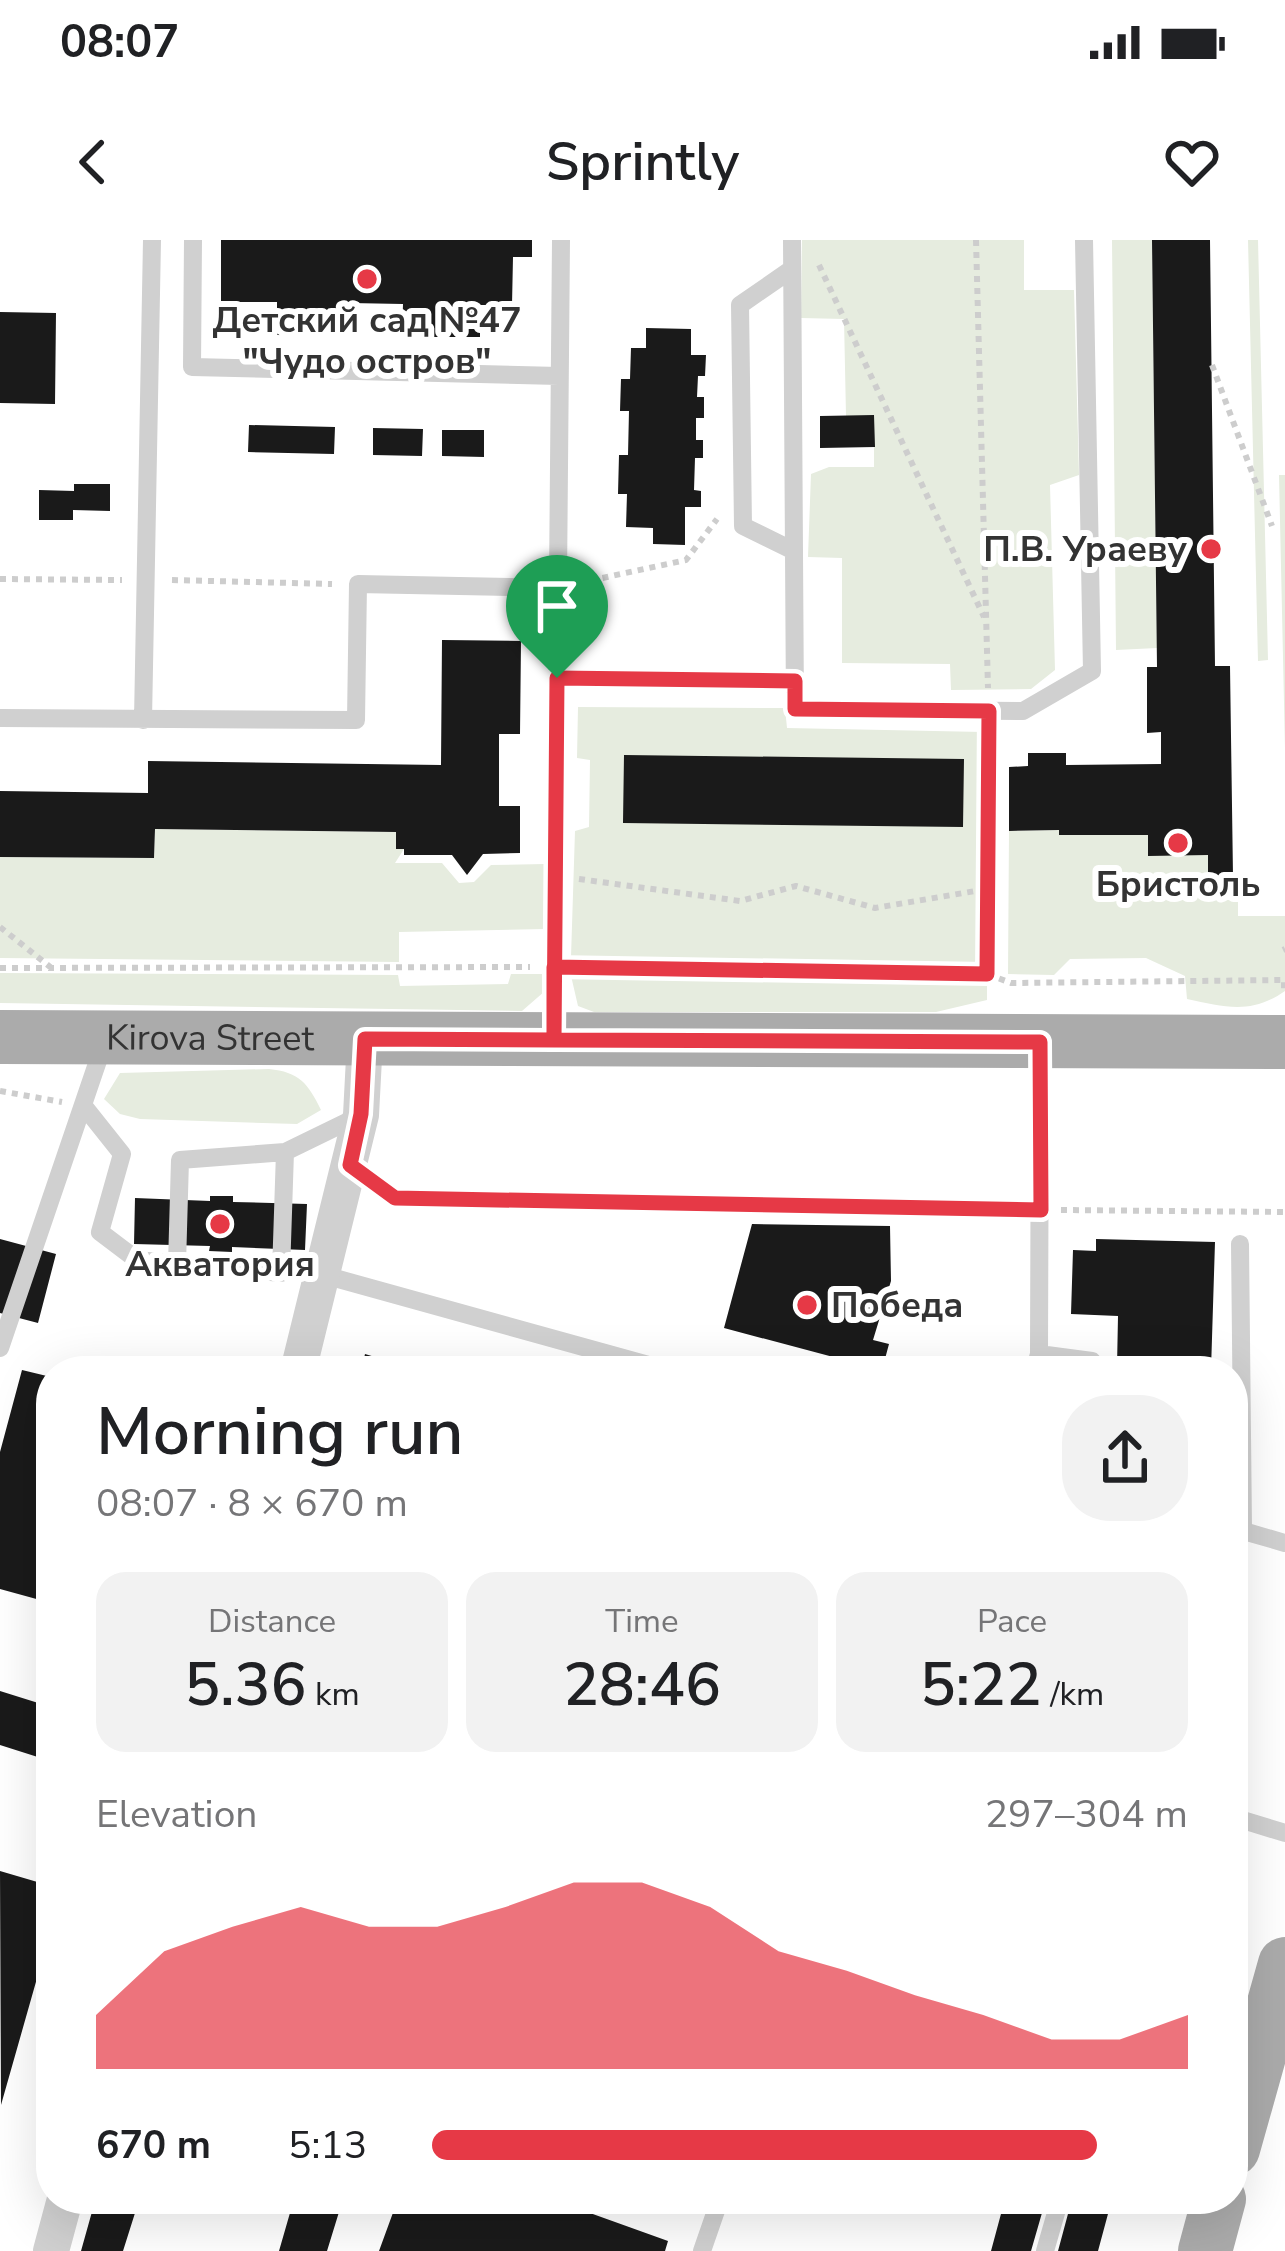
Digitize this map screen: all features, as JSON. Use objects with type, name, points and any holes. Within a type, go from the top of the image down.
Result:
[{"type":"main road","name":"Kirova Street","points":[[0,1037],[1285,1042]]},
{"type":"main road","points":[[1248,2096],[1285,1964]]},
{"type":"main road","points":[[1205,2251],[1215,2214]]},
{"type":"street","points":[[302,1356],[361,1114],[365,1039]]},
{"type":"street","points":[[51,2251],[61,2214]]},
{"type":"lane","points":[[143,720],[152,240]]},
{"type":"lane","points":[[193,240],[192,367],[560,376]]},
{"type":"lane","points":[[554,1040],[560,240]]},
{"type":"lane","points":[[792,240],[795,709],[1023,712],[1091,671],[1084,240]]},
{"type":"lane","points":[[792,268],[740,305],[743,526],[794,551]]},
{"type":"lane","points":[[0,718],[356,720],[358,584],[558,588]]},
{"type":"lane","points":[[557,678],[795,681]]},
{"type":"lane","points":[[0,1348],[106,1038]]},
{"type":"lane","points":[[1036,1356],[1040,1042]]},
{"type":"lane","points":[[83,1105],[122,1154],[100,1232],[137,1260],[281,1273],[285,1152]]},
{"type":"lane","points":[[177,1264],[181,1160],[285,1152],[361,1114]]},
{"type":"lane","points":[[1239,1356],[1240,1244]]},
{"type":"lane","points":[[324,1275],[616,1356]]},
{"type":"lane","points":[[1248,1532],[1285,1543]]},
{"type":"lane","points":[[1248,1821],[1285,1833]]},
{"type":"lane","points":[[702,2251],[715,2214]]},
{"type":"lane","points":[[1045,2251],[1056,2214]]},
{"type":"path","points":[[976,240],[989,711],[987,974]]},
{"type":"path","points":[[817,260],[986,622]]},
{"type":"path","points":[[1212,365],[1273,526]]},
{"type":"path","points":[[558,588],[686,560],[717,520],[717,498]]},
{"type":"path","points":[[0,578],[358,584]]},
{"type":"path","points":[[556,876],[740,902],[796,886],[875,908],[987,889]]},
{"type":"path","points":[[0,927],[54,970]]},
{"type":"path","points":[[0,968],[554,967],[987,974],[1011,983],[1284,980],[1284,992]]},
{"type":"path","points":[[0,1091],[83,1105]]},
{"type":"path","points":[[350,1165],[395,1198],[1285,1212]]},
{"type":"shaded area","points":[[802,240],[1024,240],[1024,290],[1074,290],[1079,475],[1050,485],[1055,670],[1031,689],[951,690],[950,664],[842,663],[842,558],[808,557],[811,474],[829,467],[874,467],[874,416],[846,416],[844,319],[801,318]]},
{"type":"shaded area","points":[[1112,240],[1152,240],[1157,648],[1116,650]]},
{"type":"shaded area","points":[[1248,240],[1258,240],[1268,660],[1258,661]]},
{"type":"shaded area","points":[[1279,475],[1285,475],[1285,748]]},
{"type":"shaded area","points":[[578,707],[785,708],[787,728],[983,732],[980,965],[571,957],[575,831],[589,827],[590,760],[577,758]]},
{"type":"shaded area","points":[[155,829],[396,832],[396,849],[404,849],[395,863],[442,863],[459,883],[474,882],[491,865],[545,864],[545,929],[399,932],[399,962],[0,958],[0,857],[154,858]]},
{"type":"shaded area","points":[[1059,830],[1060,835],[1148,835],[1208,855],[1209,900],[1238,900],[1238,916],[1285,916],[1285,991],[1249,1006],[1187,999],[1185,976],[1146,958],[1070,959],[1054,975],[1008,974],[1009,831]]},
{"type":"shaded area","points":[[569,967],[987,974],[987,1000],[936,1012],[594,1012],[578,1006]]},
{"type":"shaded area","points":[[0,973],[398,975],[400,986],[508,984],[511,974],[544,974],[545,991],[522,1011],[0,1003]]},
{"type":"shaded area","points":[[269,1069],[301,1080],[321,1110],[297,1124],[140,1119],[120,1114],[104,1099],[120,1073]]},
{"type":"building","name":"Детский сад №47 \"Чудо остров\"","points":[[221,240],[532,240],[532,257],[513,257],[512,305],[480,305],[480,337],[402,337],[403,304],[350,303],[350,336],[277,335],[277,302],[221,302]]},
{"type":"building","points":[[1152,240],[1210,240],[1215,666],[1230,666],[1233,876],[1208,876],[1208,855],[1148,856],[1148,835],[1009,831],[1009,767],[1028,766],[1028,753],[1066,753],[1066,765],[1161,764],[1161,732],[1147,733],[1147,667],[1157,667]]},
{"type":"building","points":[[0,312],[56,313],[55,404],[0,403]]},
{"type":"building","points":[[646,328],[691,329],[691,355],[706,355],[697,397],[704,397],[704,418],[696,418],[696,440],[703,440],[703,458],[695,458],[694,490],[701,491],[701,507],[685,507],[685,545],[653,544],[653,528],[626,527],[627,494],[618,494],[619,455],[628,455],[629,411],[620,411],[621,379],[630,379],[631,348],[646,348]]},
{"type":"building","points":[[874,415],[875,447],[820,448],[820,416]]},
{"type":"building","points":[[249,425],[335,427],[334,454],[248,452]]},
{"type":"building","points":[[373,428],[423,429],[422,456],[373,455]]},
{"type":"building","points":[[442,430],[484,430],[484,457],[442,456]]},
{"type":"building","points":[[74,484],[110,484],[110,511],[73,510],[73,520],[39,520],[39,490],[74,491]]},
{"type":"building","points":[[442,640],[521,641],[520,734],[499,734],[499,806],[520,806],[520,853],[483,854],[467,875],[452,855],[404,855],[404,849],[396,849],[396,832],[155,829],[154,858],[0,857],[0,791],[148,793],[148,761],[441,765]]},
{"type":"building","points":[[624,755],[964,759],[963,827],[623,823]]},
{"type":"building","name":"Акватория","points":[[210,1196],[233,1196],[233,1202],[307,1204],[305,1250],[232,1247],[232,1252],[209,1251],[210,1246],[134,1244],[135,1198],[210,1201]]},
{"type":"building","name":"Победа","points":[[752,1224],[890,1226],[891,1281],[873,1340],[889,1344],[886,1356],[829,1356],[724,1328]]},
{"type":"building","points":[[0,1239],[56,1254],[38,1323],[0,1313]]},
{"type":"building","points":[[1096,1239],[1215,1242],[1211,1356],[1117,1356],[1118,1316],[1071,1314],[1073,1250],[1096,1251]]},
{"type":"building","points":[[22,1370],[36,1373],[36,1599],[0,1589],[0,1452]]},
{"type":"building","points":[[0,1691],[36,1702],[36,1756],[0,1745]]},
{"type":"building","points":[[0,1871],[36,1882],[36,1982],[1,2105]]},
{"type":"building","points":[[91,2214],[135,2214],[123,2251],[81,2251]]},
{"type":"building","points":[[290,2214],[338,2214],[327,2251],[279,2251]]},
{"type":"building","points":[[393,2214],[593,2214],[668,2241],[665,2251],[379,2251]]},
{"type":"building","points":[[1001,2214],[1042,2214],[1031,2251],[991,2251]]},
{"type":"building","points":[[1068,2214],[1108,2214],[1098,2251],[1058,2251]]},
{"type":"place","name":"Детский сад №47 \"Чудо остров\"","points":[[367,279]]},
{"type":"place","name":"П.В. Ураеву","points":[[1211,549]]},
{"type":"place","name":"Бристоль","points":[[1178,843]]},
{"type":"place","name":"Акватория","points":[[220,1224]]},
{"type":"place","name":"Победа","points":[[807,1305]]},
{"type":"route","points":[[557,678],[556,876],[554,967],[554,1040],[365,1039],[361,1114],[350,1165],[395,1198],[1041,1210],[1040,1042],[554,1040],[554,967],[987,974],[989,711],[795,709],[795,681],[557,678]]}]
